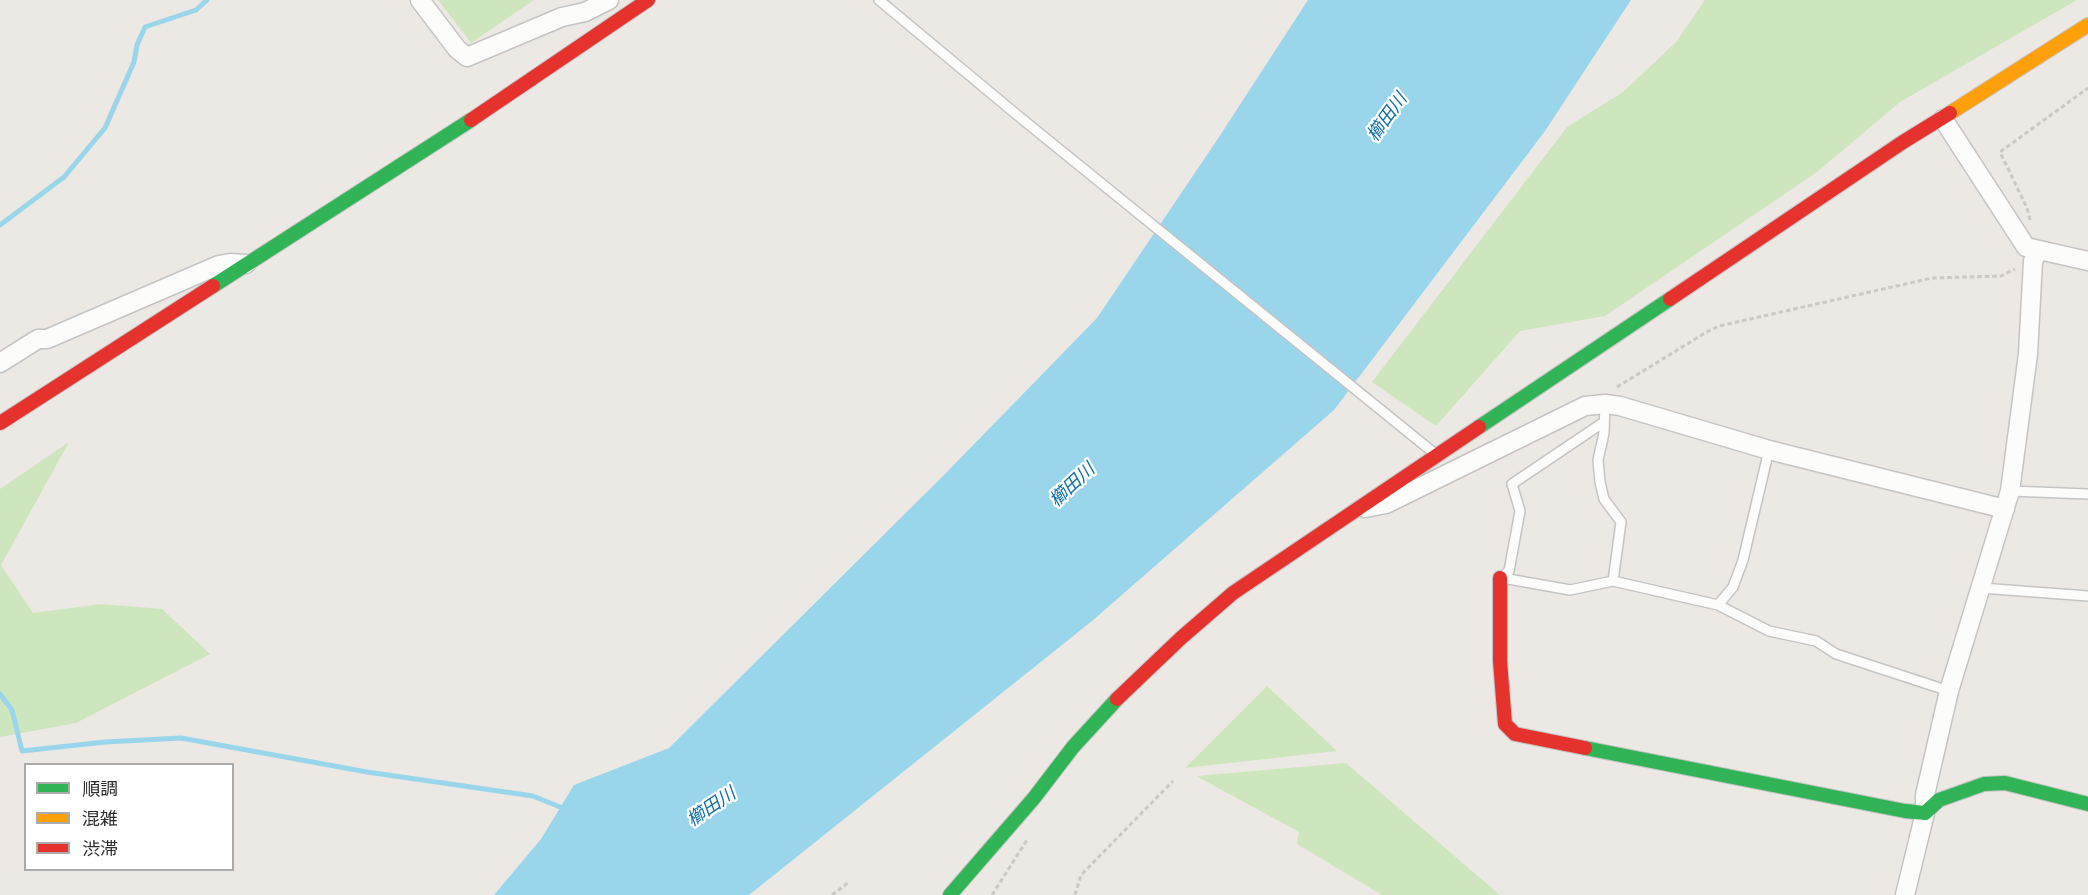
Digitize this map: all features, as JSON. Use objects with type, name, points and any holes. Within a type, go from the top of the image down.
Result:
[{"type":"street","points":[[420,0],[457,49],[467,57],[562,17],[585,12],[609,0]]},
{"type":"street","points":[[0,423],[500,102],[558,59],[648,0]]},
{"type":"street","points":[[950,895],[1034,798],[1073,747],[1129,686],[1233,593],[1903,142],[1943,119],[2016,69],[2088,25]]},
{"type":"street","points":[[1943,119],[2026,247],[2036,256],[2088,261]]},
{"type":"street","points":[[1905,895],[1925,813],[1924,795],[1949,691],[2010,491],[2028,354],[2036,256]]},
{"type":"street","points":[[0,363],[38,339],[47,339],[219,265],[230,262],[248,264]]},
{"type":"street","points":[[1357,509],[1386,504],[1585,406],[1605,413],[1620,406],[1769,450],[2005,509]]},
{"type":"street","points":[[1500,578],[1500,661],[1505,724],[1515,734],[1905,811],[1925,813],[1939,800],[1984,784],[2005,783],[2088,804]]},
{"type":"lane","points":[[879,0],[1436,455]]},
{"type":"lane","points":[[1500,578],[1509,571],[1520,511],[1512,484],[1605,413]]},
{"type":"lane","points":[[1605,413],[1604,433],[1598,460],[1600,482],[1604,499],[1621,522],[1613,581]]},
{"type":"lane","points":[[1718,605],[1733,587],[1743,560],[1769,450]]},
{"type":"lane","points":[[2010,491],[2088,494]]},
{"type":"lane","points":[[1500,578],[1570,590],[1613,581],[1718,605],[1769,630],[1816,640],[1836,654],[1949,691]]},
{"type":"lane","points":[[1981,588],[2088,596]]},
{"type":"path","points":[[1615,388],[1719,326],[1932,278],[2001,276],[2036,256],[2027,208],[2000,152],[2088,88]]},
{"type":"path","points":[[1075,895],[1081,875],[1173,781]]},
{"type":"path","points":[[832,895],[848,883]]},
{"type":"green space","points":[[438,0],[534,0],[471,43]]},
{"type":"green space","points":[[1705,0],[2077,0],[1900,102],[1817,172],[1605,316],[1520,331],[1436,426],[1372,382],[1567,127],[1623,92],[1676,42]]},
{"type":"green space","points":[[69,442],[1,565],[33,613],[101,604],[162,609],[210,654],[76,723],[0,737],[0,489]]},
{"type":"green space","points":[[1267,686],[1337,751],[1185,768]]},
{"type":"green space","points":[[1346,763],[1500,895],[1382,895],[1297,844],[1299,832],[1196,776]]},
{"type":"water","name":"櫛田川","points":[[1308,0],[1631,0],[1545,131],[1334,410],[1092,621],[749,895],[494,895],[541,839],[574,785],[669,748],[944,475],[1097,318]]},
{"type":"waterway","points":[[0,225],[64,177],[105,128],[134,62],[137,45],[145,27],[196,10],[207,0]]},
{"type":"waterway","points":[[0,694],[12,710],[22,751],[105,742],[181,738],[367,772],[533,796],[565,809]]},
{"type":"traffic: fast","points":[[213,286],[471,120]]},
{"type":"traffic: fast","points":[[1479,427],[1670,299]]},
{"type":"traffic: fast","points":[[950,895],[1034,798],[1073,747],[1117,699]]},
{"type":"traffic: fast","points":[[1585,748],[1905,811],[1925,813],[1939,800],[1984,784],[2005,783],[2088,804]]},
{"type":"traffic: slow","points":[[1950,113],[2088,25]]},
{"type":"traffic: jam","points":[[471,120],[648,0]]},
{"type":"traffic: jam","points":[[1670,299],[1903,142],[1950,113]]},
{"type":"traffic: jam","points":[[0,423],[213,286]]},
{"type":"traffic: jam","points":[[1117,699],[1181,638],[1233,593],[1479,427]]},
{"type":"traffic: jam","points":[[1500,578],[1500,661],[1505,724],[1515,734],[1585,748]]}]
